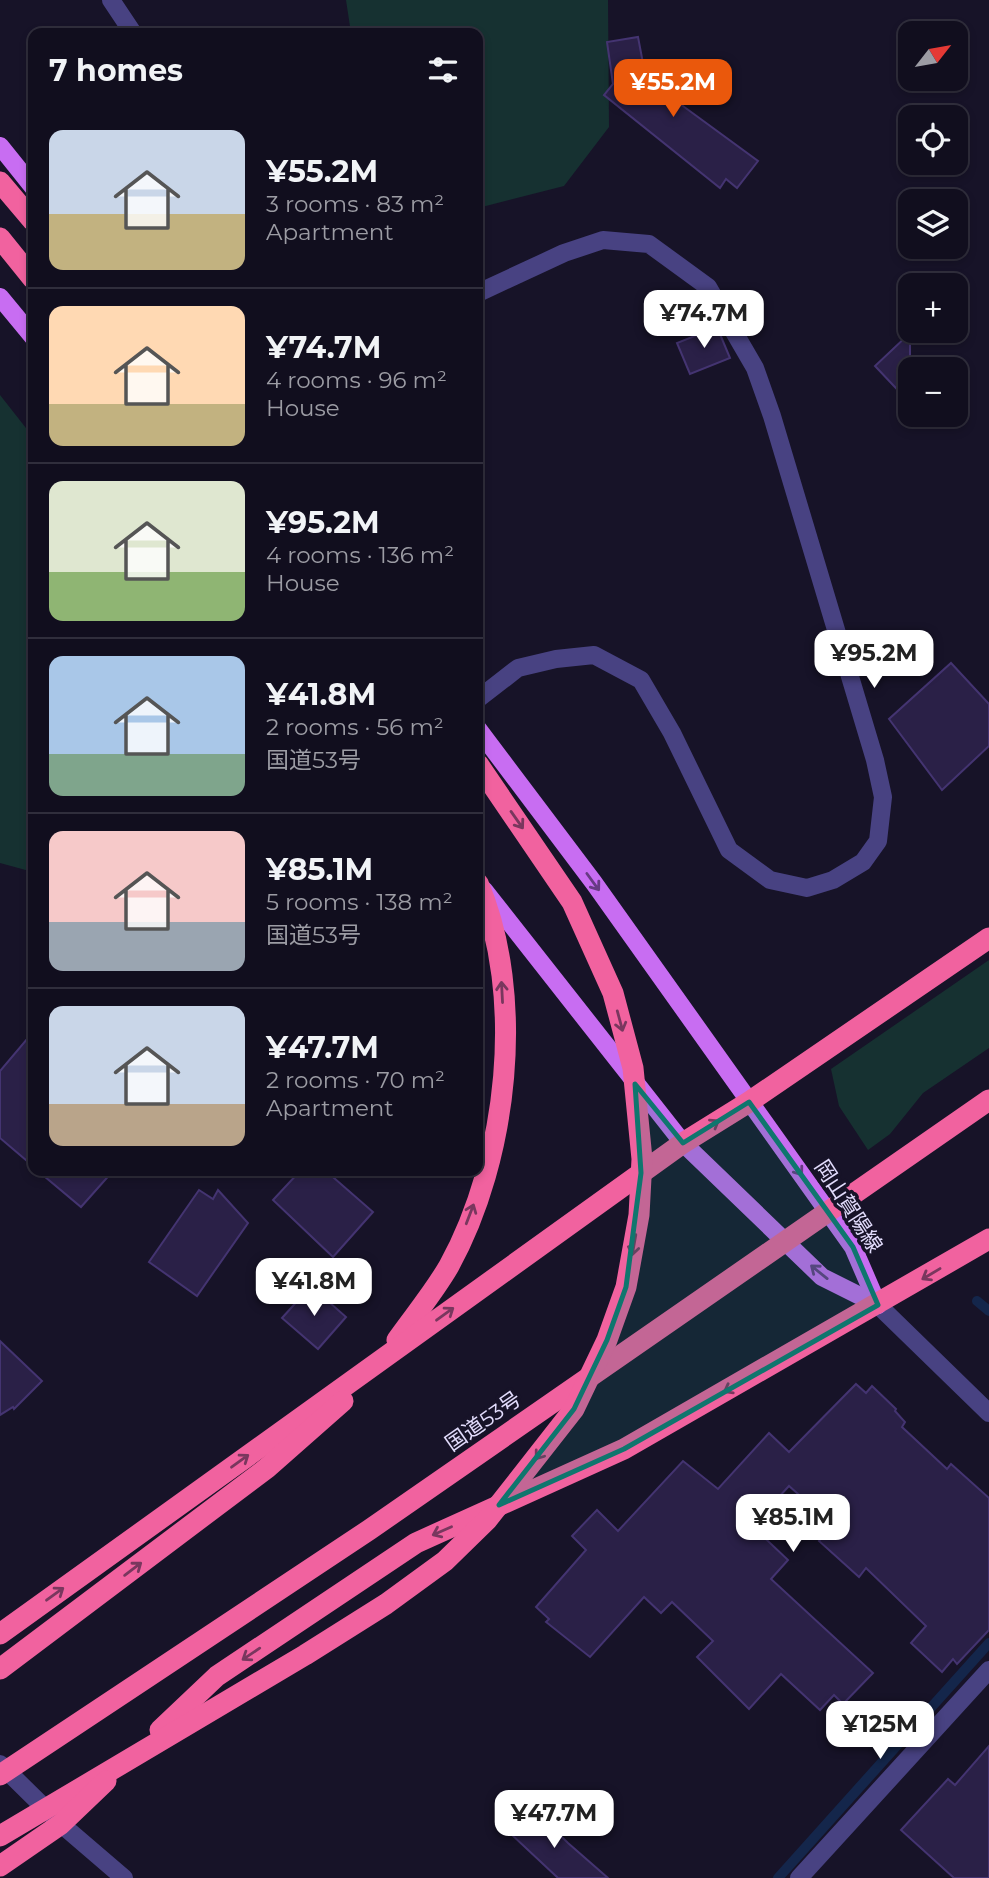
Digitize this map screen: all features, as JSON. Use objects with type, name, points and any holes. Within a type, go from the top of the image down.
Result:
[{"type":"highway","points":[[0,182],[28,215]]},
{"type":"highway","points":[[0,238],[28,273]]},
{"type":"highway","points":[[0,1836],[305,1655],[386,1604],[445,1561],[487,1520],[574,1409],[607,1340],[626,1287],[639,1215],[642,1159],[640,1111],[633,1068],[613,993],[572,902],[483,771]]},
{"type":"highway","points":[[0,1669],[267,1468],[345,1399],[390,1350],[449,1265],[487,1171],[501,1106],[503,1011],[500,949],[483,898]]},
{"type":"highway","points":[[0,1634],[683,1143],[749,1102],[989,938]]},
{"type":"highway","name":"国道53号","points":[[0,1775],[369,1530],[989,1100]]},
{"type":"highway","points":[[0,1866],[61,1824],[218,1676],[416,1543],[624,1448],[878,1305],[989,1238]]},
{"type":"main road","points":[[0,146],[28,181]]},
{"type":"main road","points":[[0,296],[28,331]]},
{"type":"main road","name":"岡山賀陽線","points":[[483,736],[594,883],[853,1247],[878,1305]]},
{"type":"main road","points":[[483,889],[683,1143],[822,1277],[878,1305]]},
{"type":"street","points":[[111,0],[130,28]]},
{"type":"street","points":[[483,291],[564,253],[603,240],[649,244],[708,287],[755,368],[772,416],[875,760],[884,797],[878,841],[863,862],[833,880],[807,888],[770,880],[729,850],[672,733],[641,680],[594,655],[556,659],[519,668],[483,695]]},
{"type":"street","points":[[878,1305],[989,1413]]},
{"type":"street","points":[[799,1878],[989,1670]]},
{"type":"street","points":[[0,1764],[61,1824],[124,1878]]},
{"type":"highlighted area","points":[[635,1084],[683,1143],[749,1102],[853,1247],[878,1305],[624,1449],[499,1505],[574,1409],[607,1340],[626,1287],[641,1173]]},
{"type":"green space","points":[[346,0],[608,0],[609,127],[564,186],[483,207],[483,28],[350,28]]},
{"type":"green space","points":[[0,395],[28,431],[28,871],[0,863]]},
{"type":"green space","points":[[989,960],[989,1048],[923,1093],[890,1134],[868,1150],[839,1106],[831,1069]]},
{"type":"building","points":[[638,37],[646,79],[758,161],[737,188],[726,179],[720,188],[604,95],[613,84],[607,42]]},
{"type":"building","points":[[717,327],[730,358],[690,374],[677,343]]},
{"type":"building","points":[[899,343],[910,343],[910,357],[898,357],[898,390],[875,366]]},
{"type":"building","points":[[951,663],[989,704],[989,746],[942,790],[889,719]]},
{"type":"building","points":[[28,1038],[28,1162],[0,1138],[0,1071]]},
{"type":"building","points":[[44,1176],[109,1176],[81,1207]]},
{"type":"building","points":[[295,1176],[332,1176],[373,1212],[333,1257],[273,1200]]},
{"type":"building","points":[[199,1190],[213,1199],[218,1190],[248,1223],[197,1296],[149,1262]]},
{"type":"building","points":[[311,1286],[346,1317],[318,1349],[282,1318]]},
{"type":"building","points":[[0,1341],[42,1381],[14,1409],[13,1407],[0,1415]]},
{"type":"building","points":[[856,1384],[866,1393],[872,1386],[896,1409],[905,1422],[902,1427],[947,1469],[951,1464],[989,1498],[989,1630],[957,1664],[953,1659],[942,1672],[911,1643],[926,1626],[866,1568],[859,1577],[819,1541],[833,1525],[789,1486],[752,1526],[788,1560],[771,1579],[873,1673],[843,1704],[834,1695],[820,1710],[781,1674],[749,1709],[697,1657],[713,1641],[672,1602],[661,1613],[644,1597],[590,1657],[546,1622],[549,1619],[536,1607],[586,1550],[572,1536],[597,1510],[618,1531],[683,1461],[718,1489],[769,1433],[789,1452]]},
{"type":"building","points":[[989,1746],[989,1878],[954,1878],[901,1830],[948,1779],[955,1785]]},
{"type":"building","points":[[534,1810],[608,1878],[558,1878],[511,1834]]},
{"type":"waterway","points":[[977,1301],[989,1311]]},
{"type":"waterway","points":[[778,1878],[989,1643]]}]
